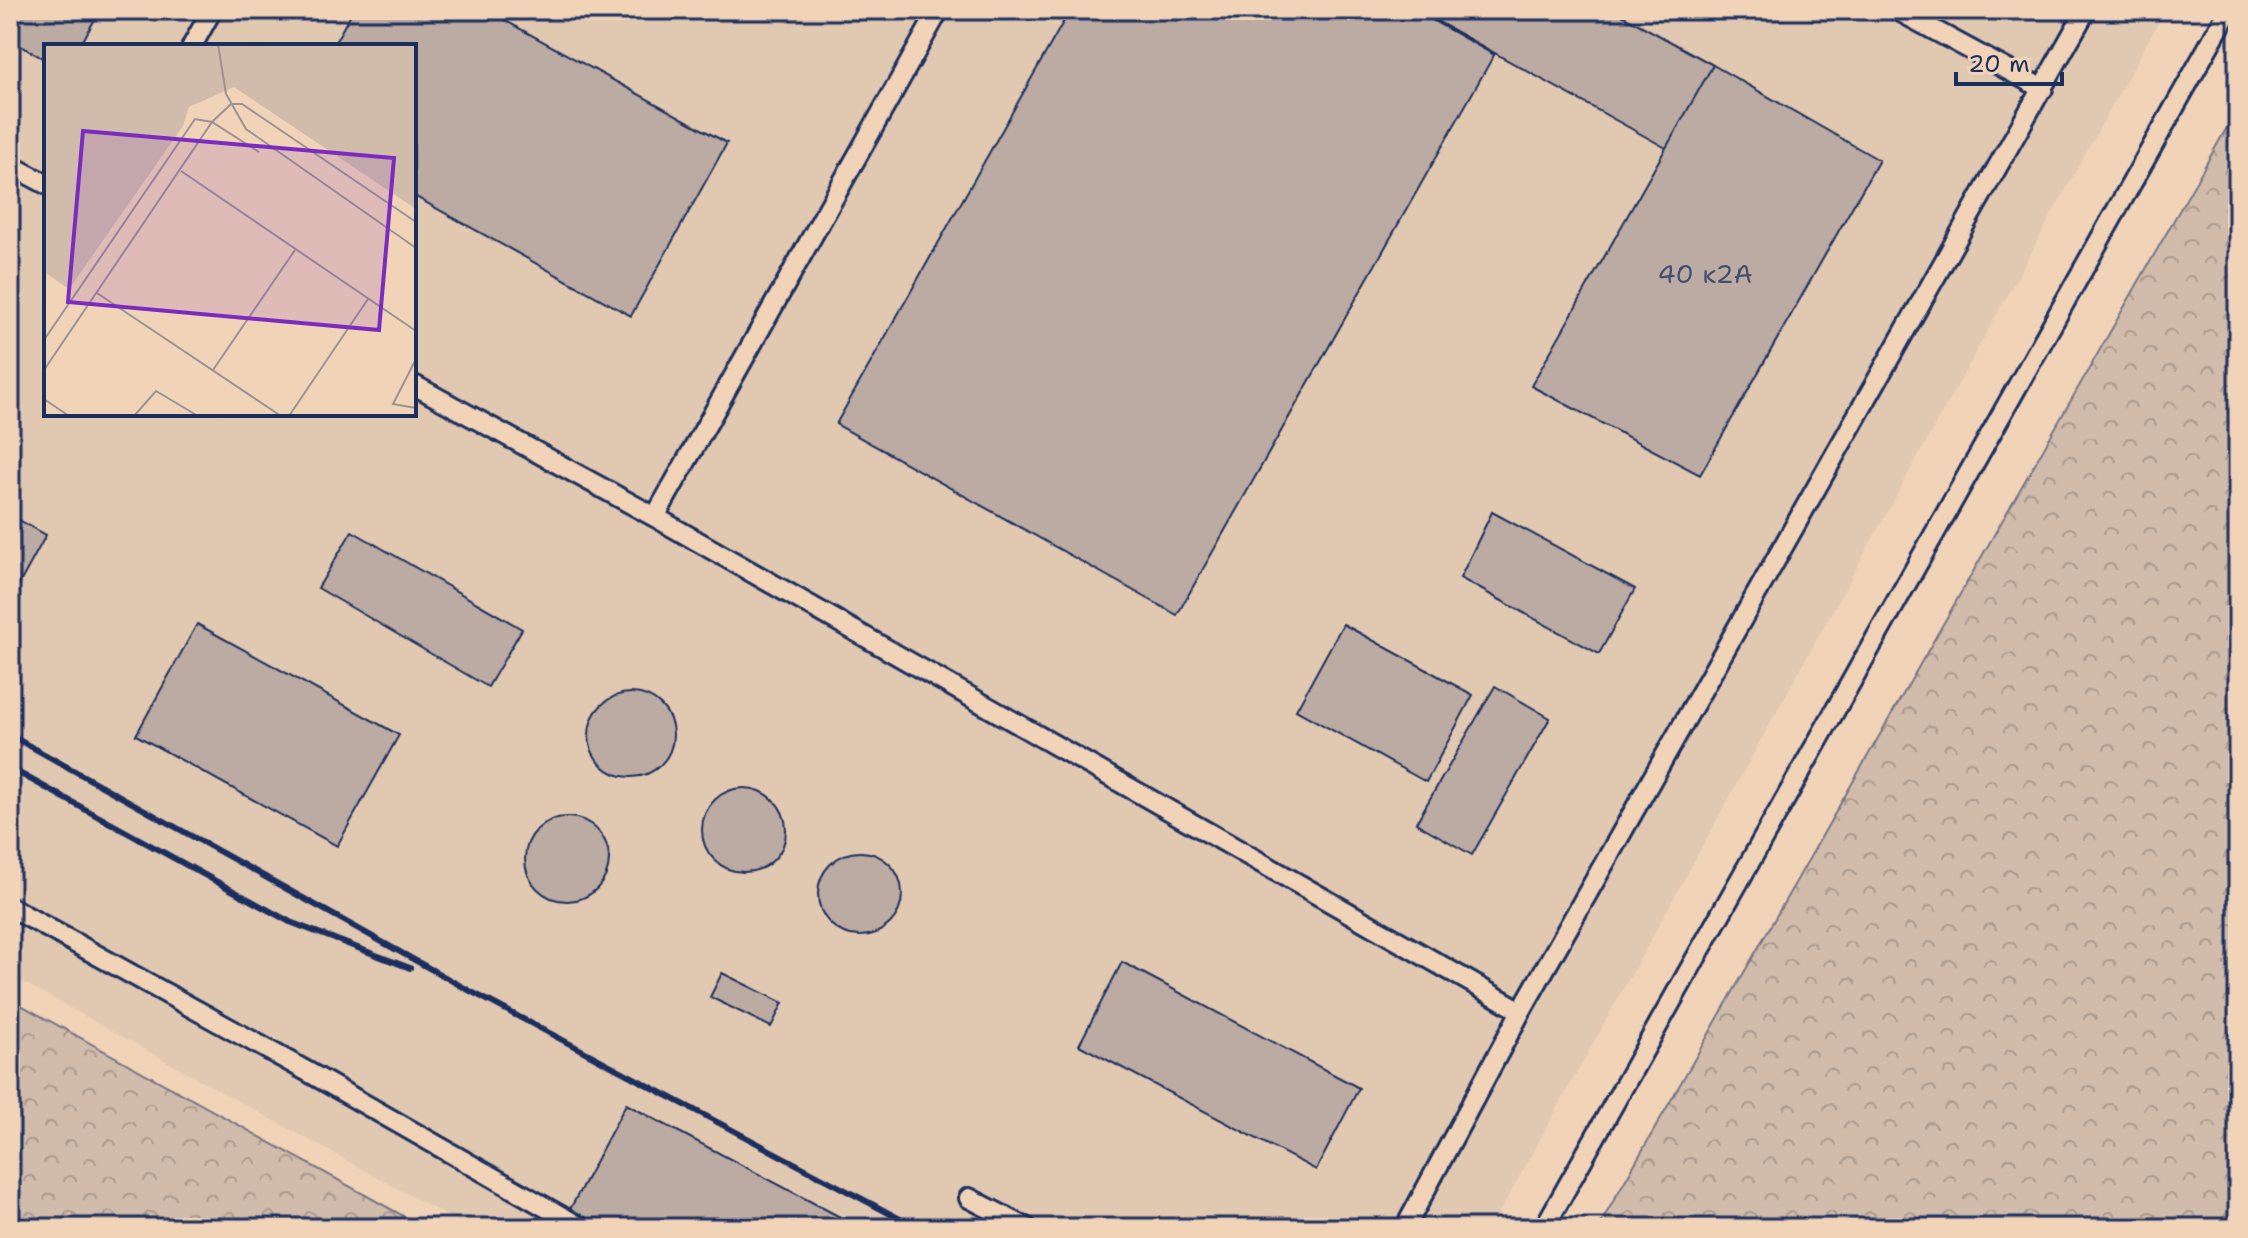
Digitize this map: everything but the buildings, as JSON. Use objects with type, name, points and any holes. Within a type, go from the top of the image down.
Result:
[{"type":"lane","points":[[193,44],[212,10]]},
{"type":"lane","points":[[655,517],[939,10]]},
{"type":"lane","points":[[1897,10],[2043,89]]},
{"type":"lane","points":[[1405,1228],[1521,1011],[2086,10]]},
{"type":"lane","points":[[1544,1228],[2229,10]]},
{"type":"lane","points":[[10,165],[44,183]]},
{"type":"lane","points":[[416,386],[655,517],[1521,1011]]},
{"type":"lane","points":[[10,907],[582,1228]]},
{"type":"lane","points":[[969,1198],[1027,1228]]},
{"type":"shaded area","points":[[10,10],[2164,12],[1491,1228],[469,1228],[10,975]]},
{"type":"green space","points":[[2238,108],[2238,1228],[1598,1228]]},
{"type":"green space","points":[[10,999],[425,1228],[10,1228]]},
{"type":"railway","points":[[10,735],[472,992],[917,1228]]},
{"type":"railway","points":[[10,768],[290,922],[410,968]]}]
